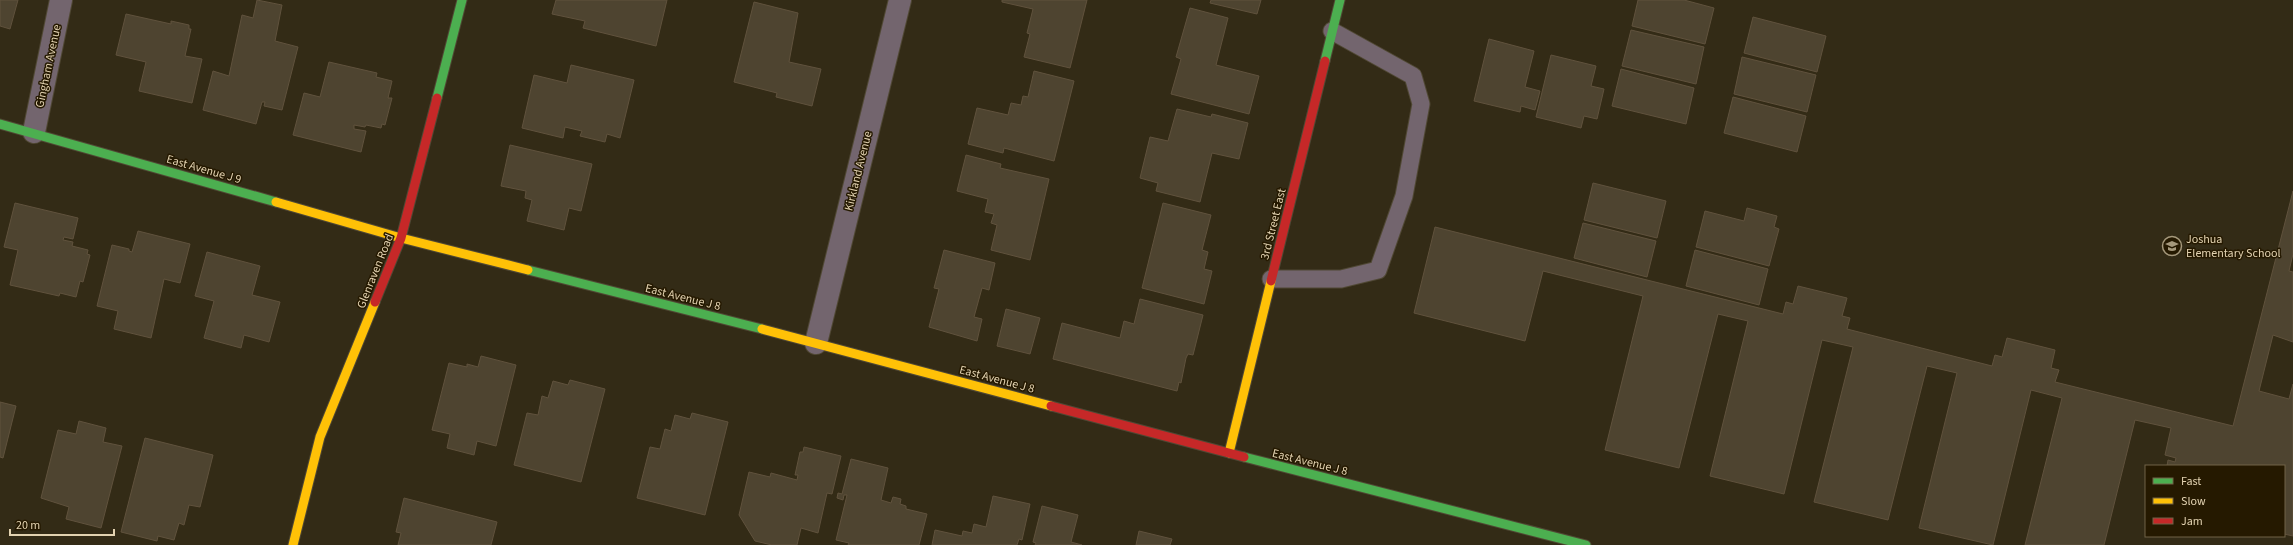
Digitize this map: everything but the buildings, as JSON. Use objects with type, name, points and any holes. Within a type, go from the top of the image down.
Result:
[{"type":"street","name":"Gingham Avenue","points":[[34,132],[61,0]]},
{"type":"street","name":"Glenraven Road","points":[[293,545],[320,437],[401,238],[462,0]]},
{"type":"street","name":"Kirkland Avenue","points":[[816,343],[900,0]]},
{"type":"street","name":"3rd Street East","points":[[1229,453],[1340,0]]},
{"type":"street","name":"East Avenue J 9","points":[[0,124],[34,132],[401,238]]},
{"type":"street","name":"East Avenue J 8","points":[[401,238],[816,343],[1229,453],[1586,545]]},
{"type":"lane","points":[[1271,279],[1341,279],[1378,270],[1404,196],[1421,104],[1413,76],[1332,31]]},
{"type":"traffic: fast","points":[[437,98],[462,0]]},
{"type":"traffic: fast","points":[[1325,61],[1340,0]]},
{"type":"traffic: fast","points":[[0,124],[276,202]]},
{"type":"traffic: fast","points":[[528,270],[762,329]]},
{"type":"traffic: fast","points":[[1244,457],[1586,545]]},
{"type":"traffic: slow","points":[[276,202],[401,238],[528,270]]},
{"type":"traffic: slow","points":[[1229,453],[1271,281]]},
{"type":"traffic: slow","points":[[293,545],[320,437],[375,302]]},
{"type":"traffic: slow","points":[[762,329],[1051,406]]},
{"type":"traffic: jam","points":[[1271,281],[1325,61]]},
{"type":"traffic: jam","points":[[375,302],[401,238],[437,98]]},
{"type":"traffic: jam","points":[[1051,406],[1244,457]]},
{"type":"place","name":"Joshua Elementary School","points":[[2172,246]]}]
